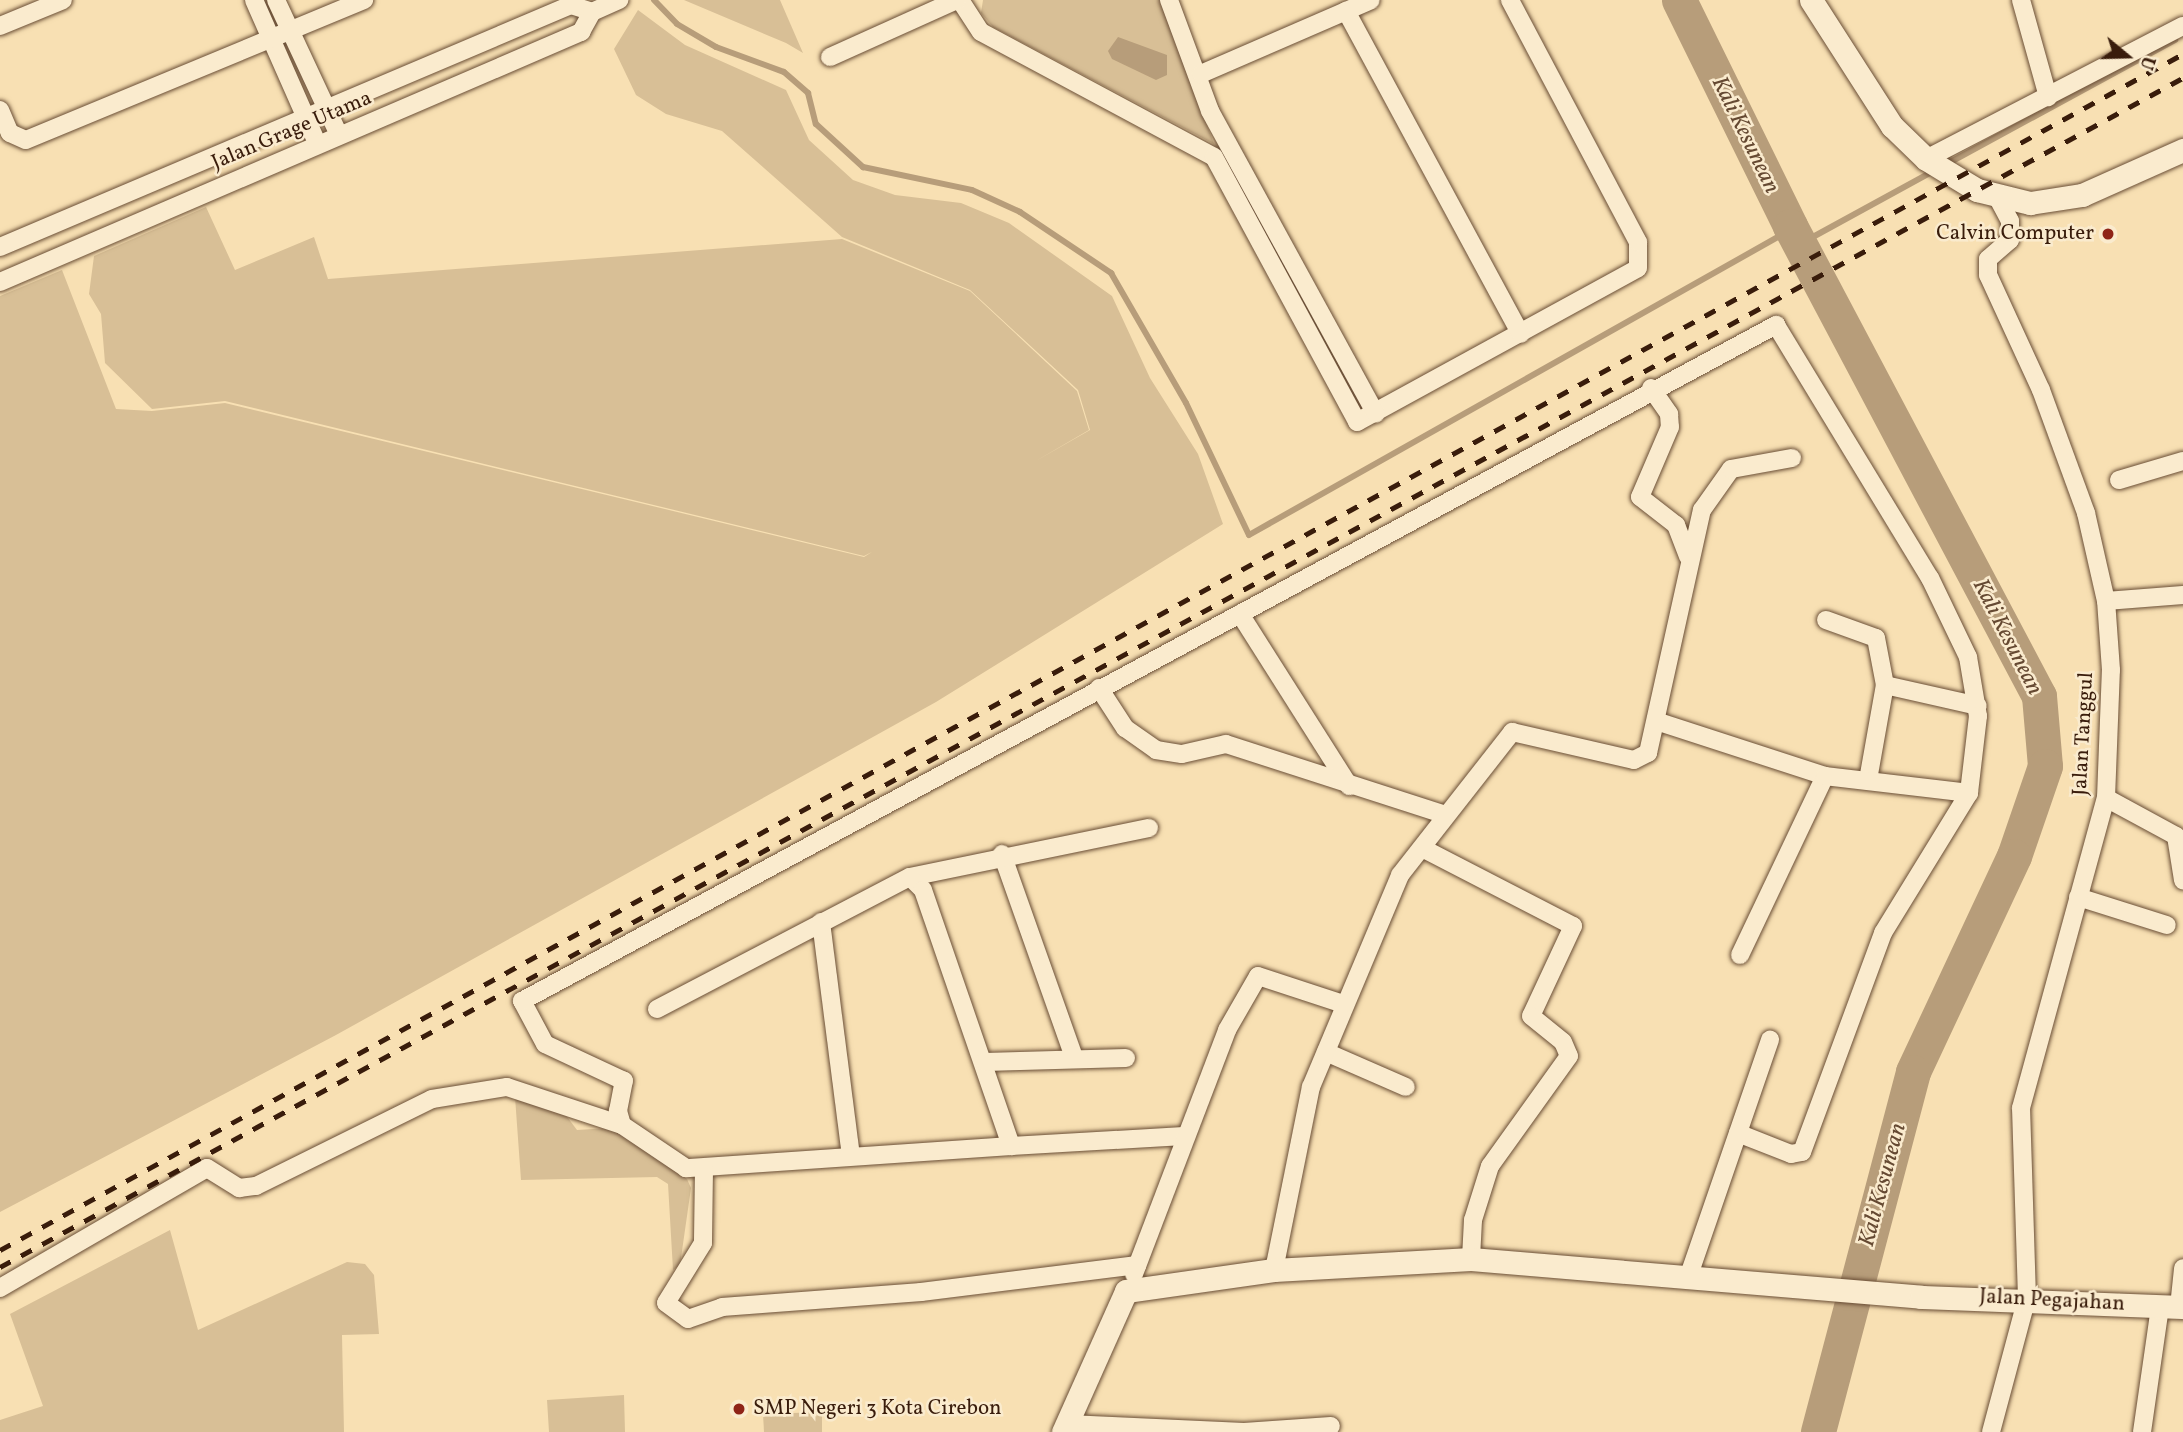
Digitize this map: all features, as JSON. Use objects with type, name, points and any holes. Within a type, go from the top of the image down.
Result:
[{"type":"street","points":[[2,18],[63,0]]},
{"type":"street","points":[[254,0],[318,145]]},
{"type":"street","points":[[276,0],[340,135]]},
{"type":"street","points":[[0,110],[10,133],[26,141],[290,34],[364,0]]},
{"type":"street","name":"Jalan Grage Utama","points":[[0,282],[581,32],[592,12],[619,0]]},
{"type":"street","points":[[830,57],[958,0],[981,32],[1214,157],[1352,417],[1363,422],[1632,273],[1640,254],[1510,0]]},
{"type":"street","points":[[1169,0],[1201,74],[1210,111],[1376,414]]},
{"type":"street","points":[[1201,74],[1371,0]]},
{"type":"street","points":[[1811,0],[1879,110],[1935,166],[1998,198],[2030,203],[2105,188],[2183,150]]},
{"type":"street","points":[[2021,0],[2048,97]]},
{"type":"street","name":"Jalan Grage Utama","points":[[0,247],[570,5],[592,12]]},
{"type":"street","points":[[1346,11],[1521,334]]},
{"type":"street","points":[[1935,166],[2048,97],[2183,26]]},
{"type":"street","points":[[1214,157],[1232,149]]},
{"type":"street","name":"Jalan Tanggul","points":[[1991,1432],[2027,1298],[2021,1108],[2106,798],[2111,670],[2106,601],[2067,452],[1987,275],[1988,259],[2010,240],[2010,221],[1998,198]]},
{"type":"street","points":[[622,1125],[624,1081],[545,1044],[525,997],[1240,614],[1651,388],[1776,325],[1784,330],[1930,578],[1968,657],[1978,706],[1969,793],[1883,933],[1802,1152],[1791,1154],[1738,1133]]},
{"type":"street","points":[[1651,388],[1670,427],[1640,497],[1676,525],[1688,558]]},
{"type":"street","points":[[1274,1270],[1297,1144],[1343,1004],[1392,888],[1512,732],[1641,759],[1656,721],[1688,558],[1702,510],[1731,469],[1792,458]]},
{"type":"street","points":[[2119,480],[2183,461]]},
{"type":"street","points":[[2106,601],[2183,595]]},
{"type":"street","points":[[1240,614],[1349,786]]},
{"type":"street","points":[[1826,620],[1877,638],[1885,685],[1868,780]]},
{"type":"street","points":[[1885,685],[1978,706]]},
{"type":"street","points":[[1099,688],[1125,728],[1156,750],[1182,754],[1226,744],[1349,786],[1446,815]]},
{"type":"street","points":[[1656,721],[1825,776],[1969,793]]},
{"type":"street","points":[[1740,955],[1825,776]]},
{"type":"street","points":[[2106,798],[2176,836],[2183,880]]},
{"type":"street","points":[[657,1009],[910,877],[1002,854],[1149,828]]},
{"type":"street","points":[[1422,848],[1573,926],[1531,1016],[1563,1042],[1569,1056],[1490,1166],[1473,1220],[1471,1259]]},
{"type":"street","points":[[1002,854],[1073,1055]]},
{"type":"street","points":[[910,877],[923,890],[985,1062],[1011,1146]]},
{"type":"street","points":[[2078,897],[2168,925]]},
{"type":"street","points":[[821,922],[852,1155]]},
{"type":"street","points":[[1331,1426],[1266,1431],[1065,1428],[1137,1265],[1184,1136],[1227,1030],[1258,976],[1343,1004]]},
{"type":"street","points":[[1689,1275],[1770,1040]]},
{"type":"street","points":[[1326,1052],[1406,1087]]},
{"type":"street","points":[[985,1062],[1073,1055],[1126,1058]]},
{"type":"street","points":[[0,1287],[207,1168],[246,1189],[284,1176],[432,1099],[507,1087],[622,1125],[678,1164],[704,1170],[852,1155],[1184,1136]]},
{"type":"street","points":[[704,1170],[703,1242],[666,1304],[688,1319],[722,1307],[921,1292],[1137,1265]]},
{"type":"street","name":"Jalan Pegajahan","points":[[1126,1292],[1274,1270],[1471,1259],[1689,1275],[1921,1297],[2027,1298],[2174,1307]]},
{"type":"street","points":[[2142,1432],[2183,1268]]},
{"type":"shaded area","points":[[684,0],[780,0],[803,53],[786,43]]},
{"type":"shaded area","points":[[983,0],[1160,0],[1214,144],[993,27],[981,13]]},
{"type":"shaded area","points":[[638,10],[685,45],[786,90],[809,140],[853,180],[895,195],[961,203],[1009,223],[1112,296],[1150,378],[1198,454],[1223,524],[936,702],[336,1035],[0,1212],[0,296],[62,270],[116,409],[152,411],[225,403],[864,557],[872,552],[864,556],[225,401],[152,409],[105,363],[101,314],[89,294],[94,256],[206,207],[235,270],[314,237],[328,279],[842,239],[970,291],[1077,391],[1089,430],[1034,462],[1090,430],[1078,390],[970,290],[842,237],[722,131],[666,114],[636,95],[614,49]]},
{"type":"shaded area","points":[[1118,37],[1167,55],[1167,75],[1156,80],[1112,59],[1108,51]]},
{"type":"shaded area","points":[[515,1097],[562,1110],[577,1130],[609,1128],[655,1151],[687,1179],[691,1188],[680,1265],[673,1270],[668,1184],[657,1177],[521,1180]]},
{"type":"shaded area","points":[[170,1230],[198,1330],[347,1262],[365,1264],[374,1275],[379,1334],[342,1335],[344,1432],[0,1432],[0,1420],[43,1406],[10,1314]]},
{"type":"shaded area","points":[[624,1395],[625,1432],[549,1432],[547,1400]]},
{"type":"shaded area","points":[[822,1412],[822,1432],[764,1432],[763,1414]]},
{"type":"waterway","points":[[654,0],[677,24],[716,47],[784,72],[808,93],[816,124],[863,167],[972,190],[1020,212],[1111,273],[1186,403],[1249,535],[1792,229]]},
{"type":"waterway","name":"Kali Kesunean","points":[[1679,0],[1790,226],[2039,696],[2045,766],[2014,856],[1913,1072],[1818,1432]]},
{"type":"waterway","points":[[1945,165],[2175,40]]},
{"type":"waterway","points":[[1800,244],[1935,170]]},
{"type":"railway","points":[[0,1250],[2183,54]]},
{"type":"railway","points":[[0,1267],[2183,78]]},
{"type":"place","name":"Calvin Computer","points":[[2108,234]]},
{"type":"place","name":"SMP Negeri 3 Kota Cirebon","points":[[739,1409]]}]
